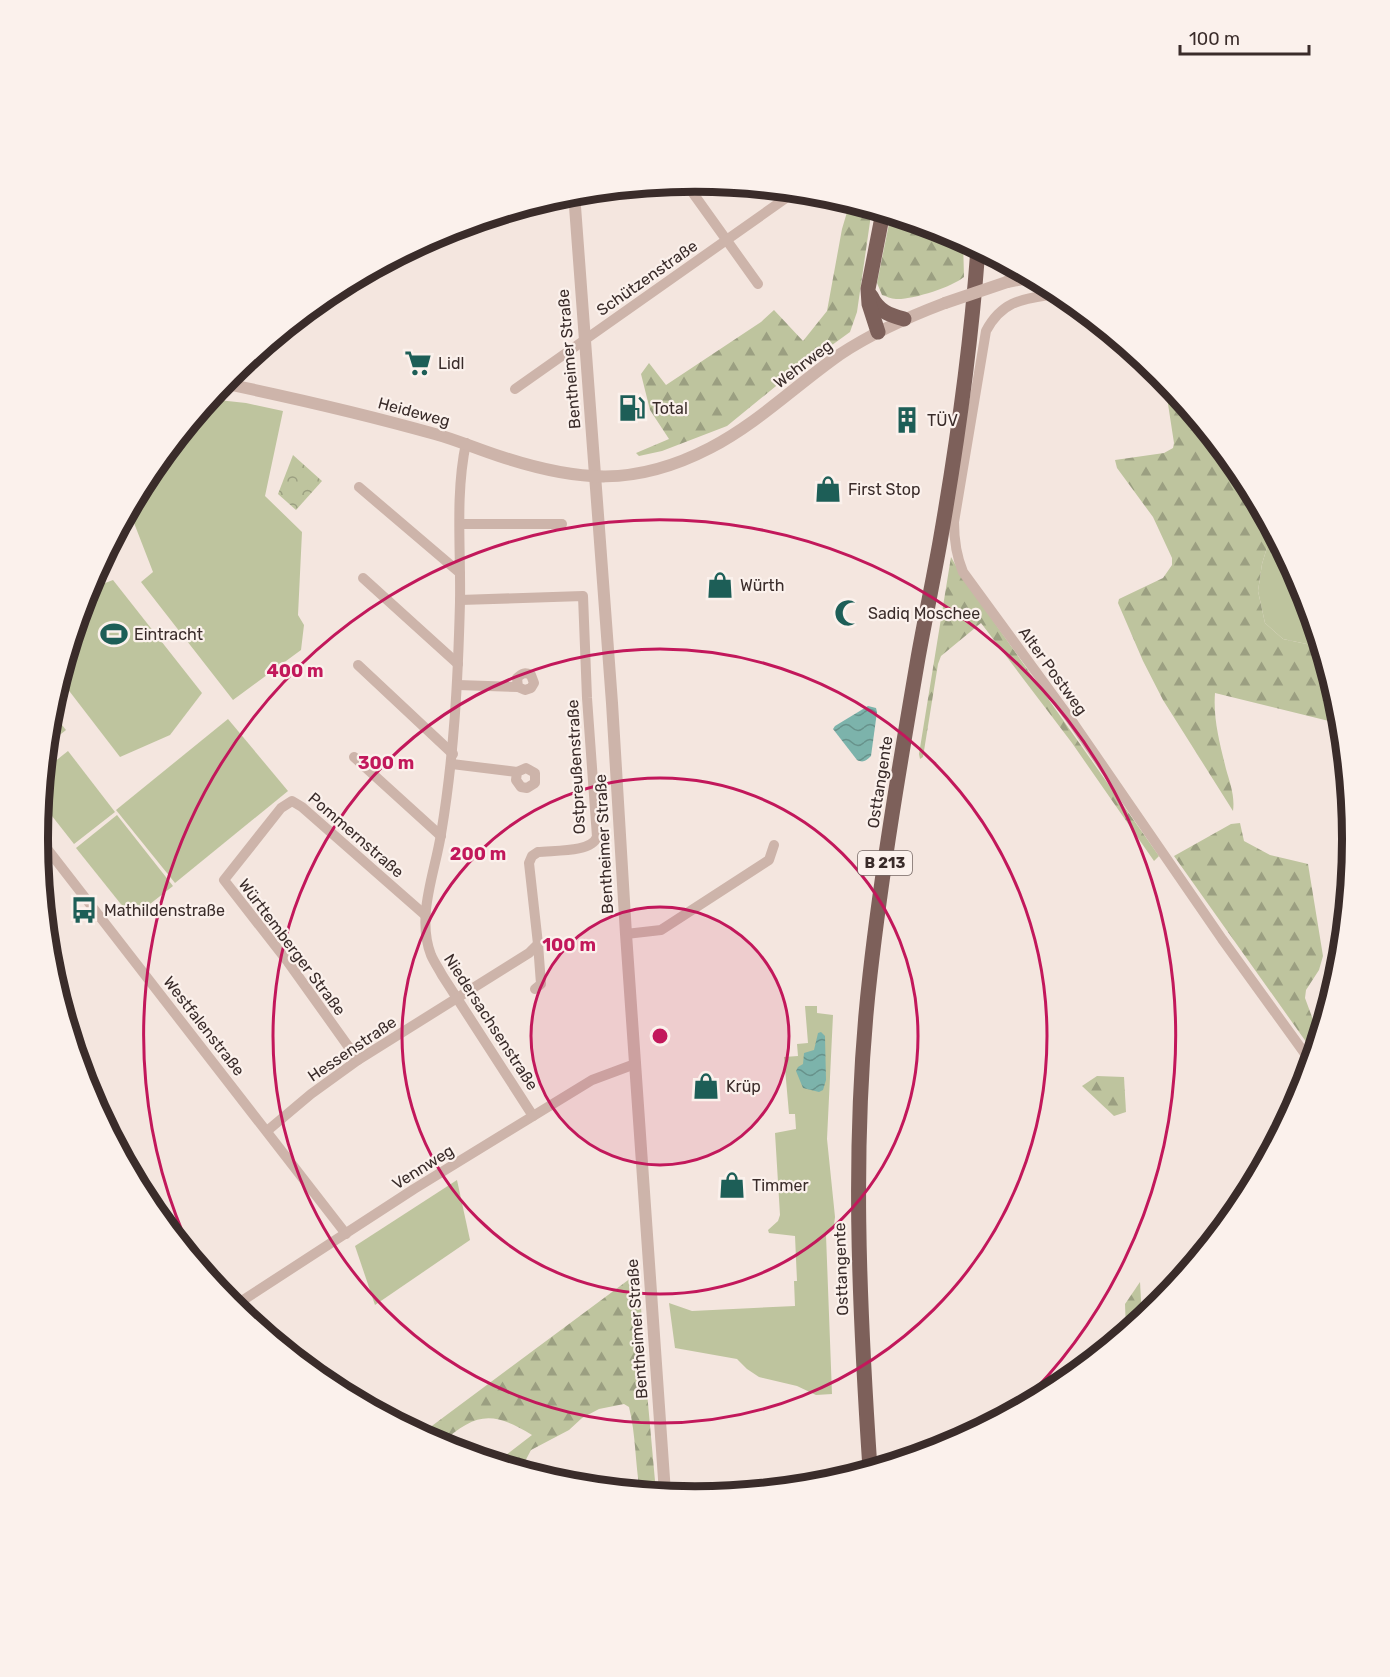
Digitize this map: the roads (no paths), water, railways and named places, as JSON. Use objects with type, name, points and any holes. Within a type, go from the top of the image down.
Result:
[{"type":"main road","points":[[878,332],[869,304],[868,289],[881,220]]},
{"type":"main road","name":"Osttangente","points":[[870,1461],[858,1256],[858,1154],[862,1061],[882,879],[918,656],[942,530],[969,343],[977,256]]},
{"type":"main road","points":[[868,289],[875,305],[890,315],[904,319]]},
{"type":"street","points":[[692,192],[758,284]]},
{"type":"street","name":"Schützenstraße","points":[[515,389],[786,198]]},
{"type":"street","name":"Bentheimer Straße","points":[[574,203],[612,703],[664,1485]]},
{"type":"street","name":"Wehrweg","points":[[596,478],[648,471],[681,462],[709,449],[735,434],[839,356],[878,332],[945,303],[1020,279]]},
{"type":"street","name":"Alter Postweg","points":[[1046,296],[1015,302],[1005,307],[997,313],[986,331],[954,522],[959,562],[963,572],[1074,724],[1305,1054]]},
{"type":"street","name":"Heideweg","points":[[234,386],[300,400],[466,443],[526,464],[575,476],[596,478]]},
{"type":"street","name":"Niedersachsenstraße","points":[[466,443],[461,474],[458,685],[452,759],[441,836],[425,915],[427,938],[431,956],[533,1116]]},
{"type":"street","points":[[359,487],[460,573]]},
{"type":"street","points":[[460,524],[562,524]]},
{"type":"street","points":[[363,578],[458,664]]},
{"type":"street","name":"Ostpreußenstraße","points":[[460,600],[583,596],[587,698],[597,837],[595,842],[586,848],[538,852],[532,856],[529,863],[538,944]]},
{"type":"street","points":[[358,665],[452,759],[517,772]]},
{"type":"street","points":[[458,685],[518,687]]},
{"type":"street","points":[[354,757],[441,836]]},
{"type":"street","name":"Pommernstraße","points":[[224,880],[281,808],[292,801],[302,807],[425,915]]},
{"type":"street","points":[[626,934],[661,930],[769,860],[774,845]]},
{"type":"street","name":"Westfalenstraße","points":[[48,850],[346,1234]]},
{"type":"street","name":"Württemberger Straße","points":[[224,880],[288,962],[357,1060]]},
{"type":"street","points":[[535,989],[541,984],[538,944]]},
{"type":"street","points":[[457,998],[529,953],[538,944]]},
{"type":"street","name":"Hessenstraße","points":[[267,1131],[357,1060],[457,998]]},
{"type":"street","name":"Vennweg","points":[[243,1300],[599,1076],[635,1064]]},
{"type":"water","points":[[868,706],[876,708],[877,712],[871,756],[861,761],[857,760],[833,729]]},
{"type":"water","points":[[821,1032],[825,1036],[826,1080],[823,1090],[819,1092],[803,1088],[796,1071],[803,1064],[804,1053],[814,1050],[818,1033]]},
{"type":"place","name":"Lidl","points":[[418,363]]},
{"type":"place","name":"Total","points":[[632,408]]},
{"type":"place","name":"TÜV","points":[[907,420]]},
{"type":"place","name":"First Stop","points":[[828,489]]},
{"type":"place","name":"Würth","points":[[720,585]]},
{"type":"place","name":"Sadiq Moschee","points":[[848,613]]},
{"type":"place","name":"Eintracht","points":[[114,634]]},
{"type":"place","name":"Mathildenstraße","points":[[84,910]]},
{"type":"place","name":"Krüp","points":[[706,1086]]},
{"type":"place","name":"Timmer","points":[[732,1185]]}]
